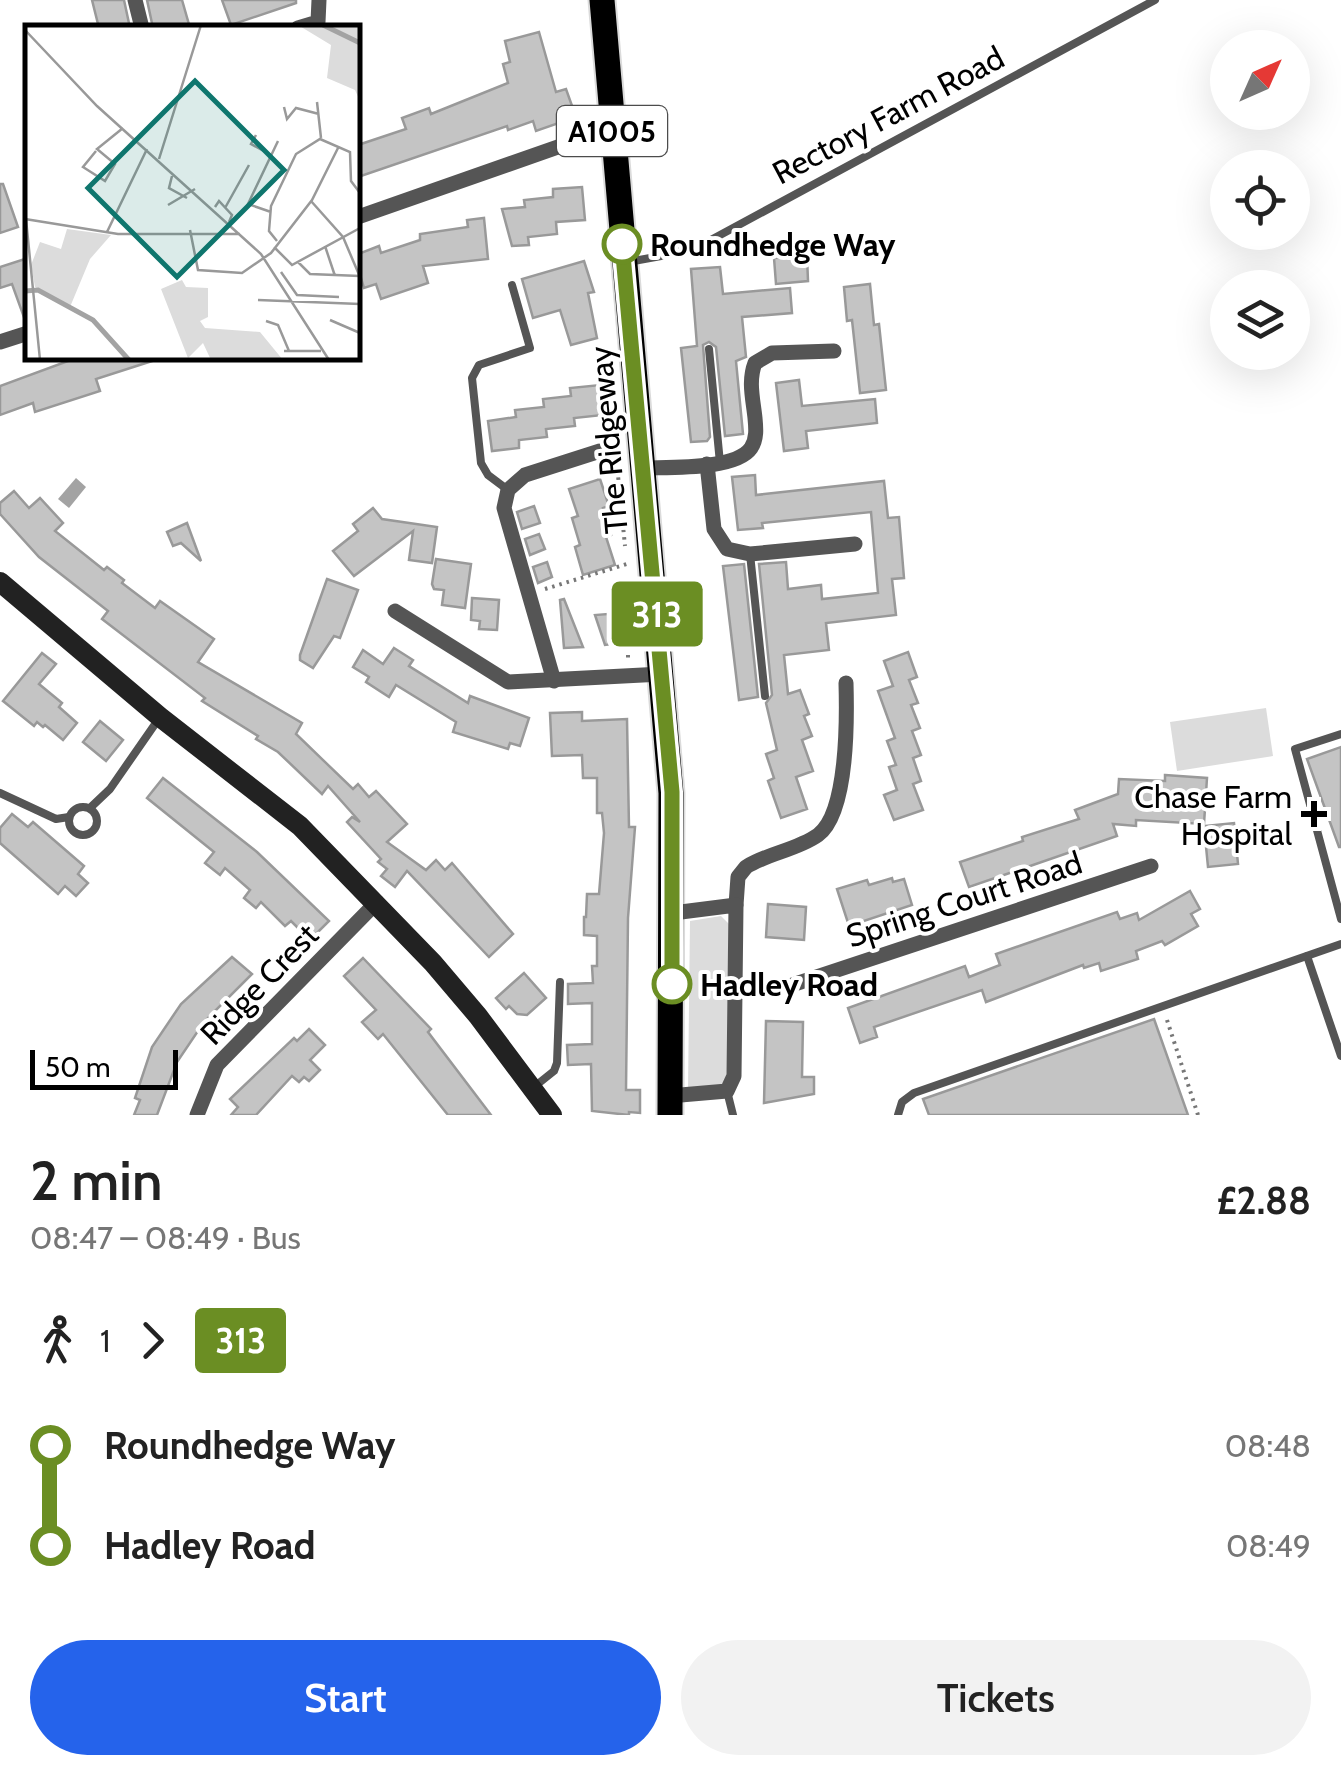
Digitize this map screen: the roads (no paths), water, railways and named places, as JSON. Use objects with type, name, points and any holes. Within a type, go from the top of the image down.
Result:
[{"type":"main road","name":"The Ridgeway","points":[[602,0],[612,128],[632,262],[644,468],[672,792],[670,1105]]},
{"type":"street","points":[[135,0],[141,25]]},
{"type":"street","points":[[308,25],[318,22],[319,0]]},
{"type":"street","points":[[360,216],[612,128]]},
{"type":"street","points":[[0,342],[25,334]]},
{"type":"street","points":[[644,468],[742,457],[754,443],[751,383],[755,363],[772,353],[834,351]]},
{"type":"street","points":[[554,681],[504,508],[508,490],[525,475],[608,452]]},
{"type":"street","points":[[713,463],[717,538],[726,549],[750,554],[855,544]]},
{"type":"street","points":[[0,582],[160,717],[300,826],[377,902],[478,1016],[552,1115]]},
{"type":"street","points":[[396,611],[500,679],[519,684],[662,674]]},
{"type":"street","points":[[670,1105],[727,1090],[734,1076],[738,877],[746,867],[819,834],[829,822],[840,784],[846,738],[846,683]]},
{"type":"street","name":"Spring Court Road","points":[[735,987],[783,988],[1151,866]]},
{"type":"street","name":"Ridge Crest","points":[[197,1115],[217,1065],[377,902]]},
{"type":"street","points":[[673,913],[736,905]]},
{"type":"lane","name":"Rectory Farm Road","points":[[632,262],[709,240],[1154,0]]},
{"type":"lane","points":[[508,490],[488,475],[481,463],[472,378],[479,365],[530,348],[512,285]]},
{"type":"lane","points":[[710,350],[713,463]]},
{"type":"lane","points":[[750,554],[765,696]]},
{"type":"lane","points":[[0,793],[56,819],[69,817],[77,807],[90,808],[110,790],[160,717]]},
{"type":"lane","points":[[1341,734],[1296,749],[1341,919]]},
{"type":"lane","points":[[69,817],[76,834],[89,834],[97,818],[90,808]]},
{"type":"lane","points":[[898,1115],[902,1102],[914,1092],[1341,944]]},
{"type":"lane","points":[[1307,956],[1341,1056]]},
{"type":"lane","points":[[532,1088],[557,1064],[560,982]]},
{"type":"lane","points":[[727,1090],[733,1115]]},
{"type":"place","name":"Roundhedge Way","points":[[622,244]]},
{"type":"place","name":"Chase Farm Hospital","points":[[1314,814]]},
{"type":"place","name":"Hadley Road","points":[[672,984]]}]
